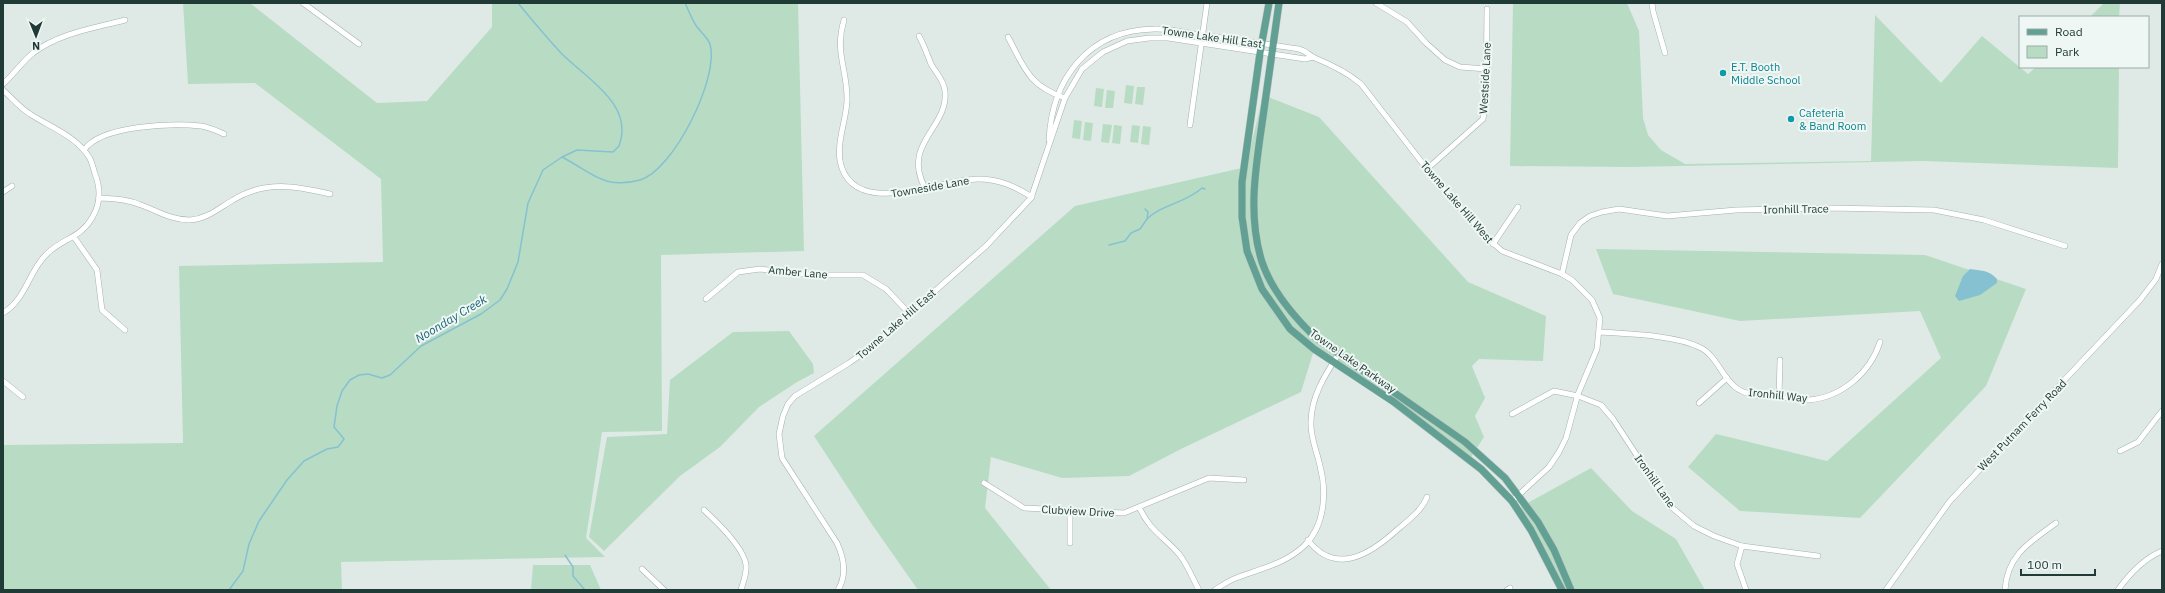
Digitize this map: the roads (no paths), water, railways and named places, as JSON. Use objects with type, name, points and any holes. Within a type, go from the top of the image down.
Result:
[{"type":"main road","name":"Towne Lake Parkway","points":[[1269,3],[1261,44],[1242,182],[1242,217],[1247,251],[1262,289],[1290,329],[1314,349],[1394,402],[1481,470],[1512,501],[1532,530],[1562,590]]},
{"type":"main road","name":"Towne Lake Parkway","points":[[1279,3],[1254,179],[1254,224],[1262,263],[1282,300],[1298,321],[1316,338],[1338,355],[1465,442],[1506,478],[1538,522],[1554,550],[1571,590]]},
{"type":"street","points":[[303,3],[359,44]]},
{"type":"street","points":[[1190,125],[1204,36],[1207,3]]},
{"type":"street","points":[[1376,3],[1407,22],[1426,43],[1445,60],[1460,67],[1487,69]]},
{"type":"street","points":[[1652,3],[1665,53]]},
{"type":"street","name":"Westside Lane","points":[[1427,169],[1482,119],[1486,101],[1487,9]]},
{"type":"street","points":[[3,84],[29,56],[48,44],[61,38],[125,20]]},
{"type":"street","name":"Towneside Lane","points":[[844,20],[840,35],[840,50],[847,101],[841,130],[840,152],[845,173],[860,188],[874,193],[889,194],[961,180],[991,180],[1012,185],[1032,197]]},
{"type":"street","name":"Towne Lake Hill East","points":[[1049,140],[1050,121],[1057,95],[1064,80],[1076,64],[1089,51],[1108,39],[1125,33],[1155,29],[1273,46]]},
{"type":"street","points":[[919,36],[932,66],[941,78],[945,92],[941,113],[921,147],[920,169],[925,188]]},
{"type":"street","points":[[1008,37],[1025,69],[1033,80],[1042,88],[1065,98]]},
{"type":"street","name":"Towne Lake Hill East","points":[[838,590],[842,584],[844,567],[843,556],[837,543],[782,458],[779,446],[779,434],[783,416],[788,404],[795,396],[854,360],[986,246],[1032,197],[1049,140],[1065,98],[1082,69],[1098,56],[1114,46],[1132,40],[1158,37],[1260,53]]},
{"type":"street","name":"Towne Lake Hill West","points":[[1273,46],[1307,51],[1313,57],[1344,71],[1361,84],[1427,169],[1493,244],[1514,257],[1562,274],[1572,280],[1592,300],[1600,318],[1600,332],[1597,350],[1578,396],[1559,452],[1549,467],[1512,501]]},
{"type":"street","name":"Towne Lake Hill West","points":[[1260,53],[1305,59],[1313,57]]},
{"type":"street","points":[[3,90],[29,113],[73,139],[90,158],[100,185],[99,198],[92,218],[74,237],[65,240],[50,250],[38,264],[20,298],[3,313]]},
{"type":"street","points":[[84,150],[95,139],[109,133],[129,128],[176,125],[202,126],[224,134]]},
{"type":"street","points":[[99,198],[124,199],[167,217],[189,220],[207,216],[256,188],[277,185],[292,186],[330,194]]},
{"type":"street","points":[[3,192],[12,186]]},
{"type":"street","points":[[1493,244],[1518,207]]},
{"type":"street","name":"Ironhill Trace","points":[[1562,274],[1571,235],[1580,223],[1590,216],[1602,212],[1618,210],[1667,216],[1744,209],[1828,208],[1934,210],[1984,220],[2065,246]]},
{"type":"street","points":[[74,237],[97,270],[102,310],[125,330]]},
{"type":"street","name":"West Putnam Ferry Road","points":[[1886,590],[1950,501],[2148,292],[2162,264]]},
{"type":"street","name":"Amber Lane","points":[[706,298],[738,272],[760,269],[811,276],[863,275],[886,289],[909,313]]},
{"type":"street","name":"Ironhill Way","points":[[1600,332],[1640,335],[1693,344],[1701,348],[1713,359],[1735,387],[1744,392],[1779,398],[1809,400],[1834,394],[1863,373],[1880,342]]},
{"type":"street","points":[[1214,590],[1235,578],[1263,570],[1279,562],[1304,546],[1316,528],[1322,511],[1324,490],[1320,466],[1312,440],[1312,406],[1319,387],[1338,355]]},
{"type":"street","points":[[1779,398],[1780,360]]},
{"type":"street","points":[[1699,403],[1727,378]]},
{"type":"street","points":[[3,381],[23,397]]},
{"type":"street","name":"Ironhill Lane","points":[[1512,414],[1554,391],[1578,396],[1601,405],[1613,418],[1670,506],[1694,526],[1714,536],[1742,546],[1818,556]]},
{"type":"street","points":[[2120,451],[2138,442],[2162,411]]},
{"type":"street","name":"Clubview Drive","points":[[984,482],[1024,508],[1124,513],[1209,478],[1244,480]]},
{"type":"street","points":[[1308,540],[1316,550],[1324,555],[1332,558],[1355,558],[1365,554],[1388,539],[1424,505],[1427,497]]},
{"type":"street","points":[[1139,507],[1145,520],[1155,533],[1180,555],[1199,590]]},
{"type":"street","points":[[704,510],[740,549],[746,564],[746,574],[741,590]]},
{"type":"street","points":[[1070,511],[1070,543]]},
{"type":"street","points":[[2005,590],[2006,576],[2018,553],[2056,523]]},
{"type":"street","points":[[1742,546],[1737,564],[1746,590]]},
{"type":"street","points":[[2118,590],[2127,577],[2142,562],[2162,551]]},
{"type":"street","points":[[642,569],[664,590]]},
{"type":"water","points":[[1970,269],[1984,271],[1994,276],[1997,279],[1997,283],[1980,295],[1959,301],[1955,296],[1963,276]]},
{"type":"waterway","name":"Noonday Creek","points":[[229,590],[243,571],[249,544],[259,521],[287,480],[304,461],[327,449],[338,447],[344,439],[334,427],[337,406],[342,391],[350,380],[359,375],[368,374],[382,378],[390,375],[421,346],[481,314],[500,300],[507,289],[518,262],[528,203],[543,170],[562,157],[577,150],[613,152],[619,146],[622,131],[620,118],[614,105],[595,83],[562,54],[518,3]]},
{"type":"waterway","name":"Noonday Creek","points":[[562,157],[598,178],[617,183],[640,180],[653,173],[666,160],[679,142],[701,99],[708,78],[711,59],[710,44],[695,24],[685,3]]},
{"type":"waterway","points":[[1147,219],[1160,210],[1189,197],[1202,188],[1205,189]]},
{"type":"waterway","points":[[1109,245],[1125,241],[1131,233],[1140,229],[1147,219],[1148,212],[1145,209]]},
{"type":"waterway","points":[[565,555],[573,567],[573,576],[585,590]]},
{"type":"place","name":"E.T. Booth Middle School","points":[[1723,73]]},
{"type":"place","name":"Cafeteria & Band Room","points":[[1791,119]]}]
